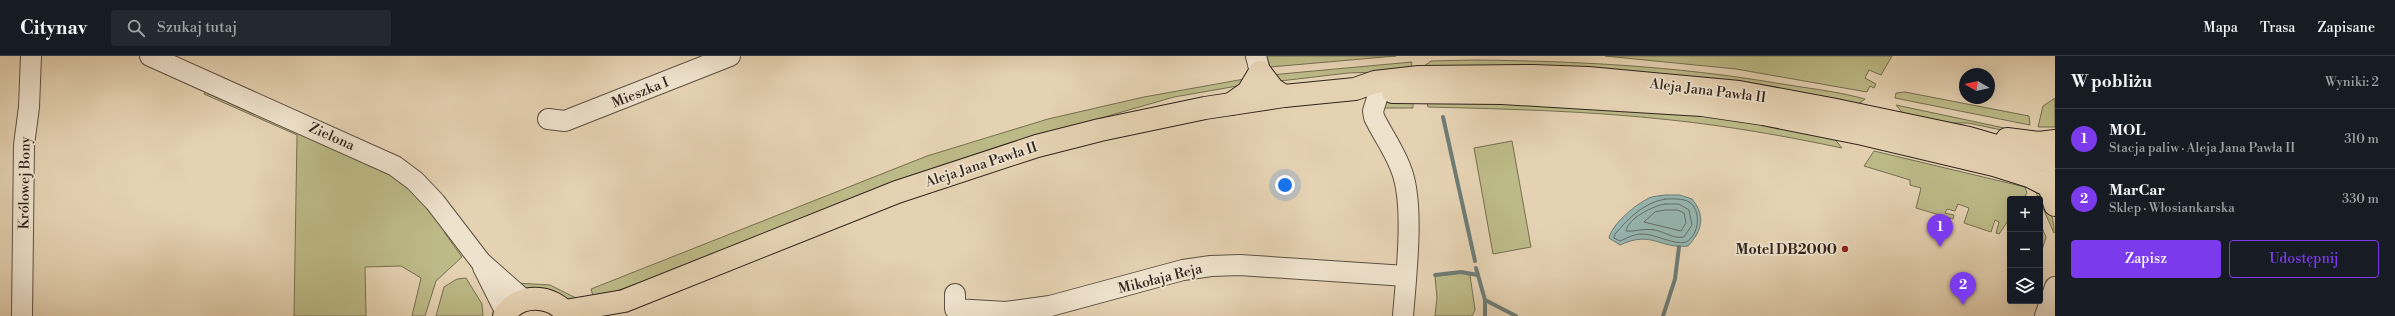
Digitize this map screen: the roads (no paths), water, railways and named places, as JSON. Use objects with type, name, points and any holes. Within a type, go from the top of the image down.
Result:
[{"type":"main road","points":[[1258,64],[1268,83],[1284,96]]},
{"type":"main road","points":[[1231,104],[1248,92],[1258,64]]},
{"type":"main road","name":"Aleja Jana Pawła II","points":[[567,314],[624,301],[873,201],[992,159],[1100,130],[1231,104],[1284,96],[1355,89],[1375,82],[1431,76],[1533,76],[1646,82],[1739,92],[1831,108],[1980,141],[2055,163]]},
{"type":"main road","name":"Aleja Jana Pawła II","points":[[1355,89],[1376,102],[1502,93],[1717,107],[1801,121],[1953,155],[2019,172],[2054,187]]},
{"type":"main road","points":[[1980,141],[2004,139],[2039,143],[2055,141]]},
{"type":"main road","points":[[505,315],[524,300],[546,300],[567,314]]},
{"type":"main road","name":"Aleja Jana Pawła II","points":[[603,316],[624,301]]},
{"type":"street","name":"Królowej Bony","points":[[22,313],[24,144],[29,107],[31,56]]},
{"type":"street","name":"Zielona","points":[[150,56],[181,62],[395,166],[415,181],[435,202],[481,262],[524,300]]},
{"type":"street","name":"Mieszka I","points":[[548,118],[565,121],[730,56]]},
{"type":"street","points":[[1376,102],[1403,174],[1406,186],[1406,276],[1403,316]]},
{"type":"street","name":"Zielona","points":[[481,262],[505,315]]},
{"type":"street","name":"Mikołaja Reja","points":[[955,294],[955,308],[1006,312],[1050,311],[1183,270],[1211,266],[1240,265],[1406,276]]},
{"type":"street","points":[[2045,316],[2055,287]]},
{"type":"water","points":[[1665,195],[1680,195],[1692,199],[1699,211],[1701,217],[1699,229],[1688,246],[1670,245],[1640,239],[1620,245],[1609,238],[1619,221],[1637,205],[1649,198]]},
{"type":"waterway","points":[[1443,117],[1475,261]]},
{"type":"waterway","points":[[1663,316],[1675,279],[1679,247]]},
{"type":"waterway","points":[[1476,268],[1485,300],[1485,316]]},
{"type":"waterway","points":[[1435,275],[1461,272],[1478,275]]},
{"type":"waterway","points":[[1485,300],[1516,316]]},
{"type":"place","name":"MOL","points":[[1940,247]]},
{"type":"place","name":"Motel DB2000","points":[[1845,249]]},
{"type":"place","name":"MarCar","points":[[1963,305]]}]
